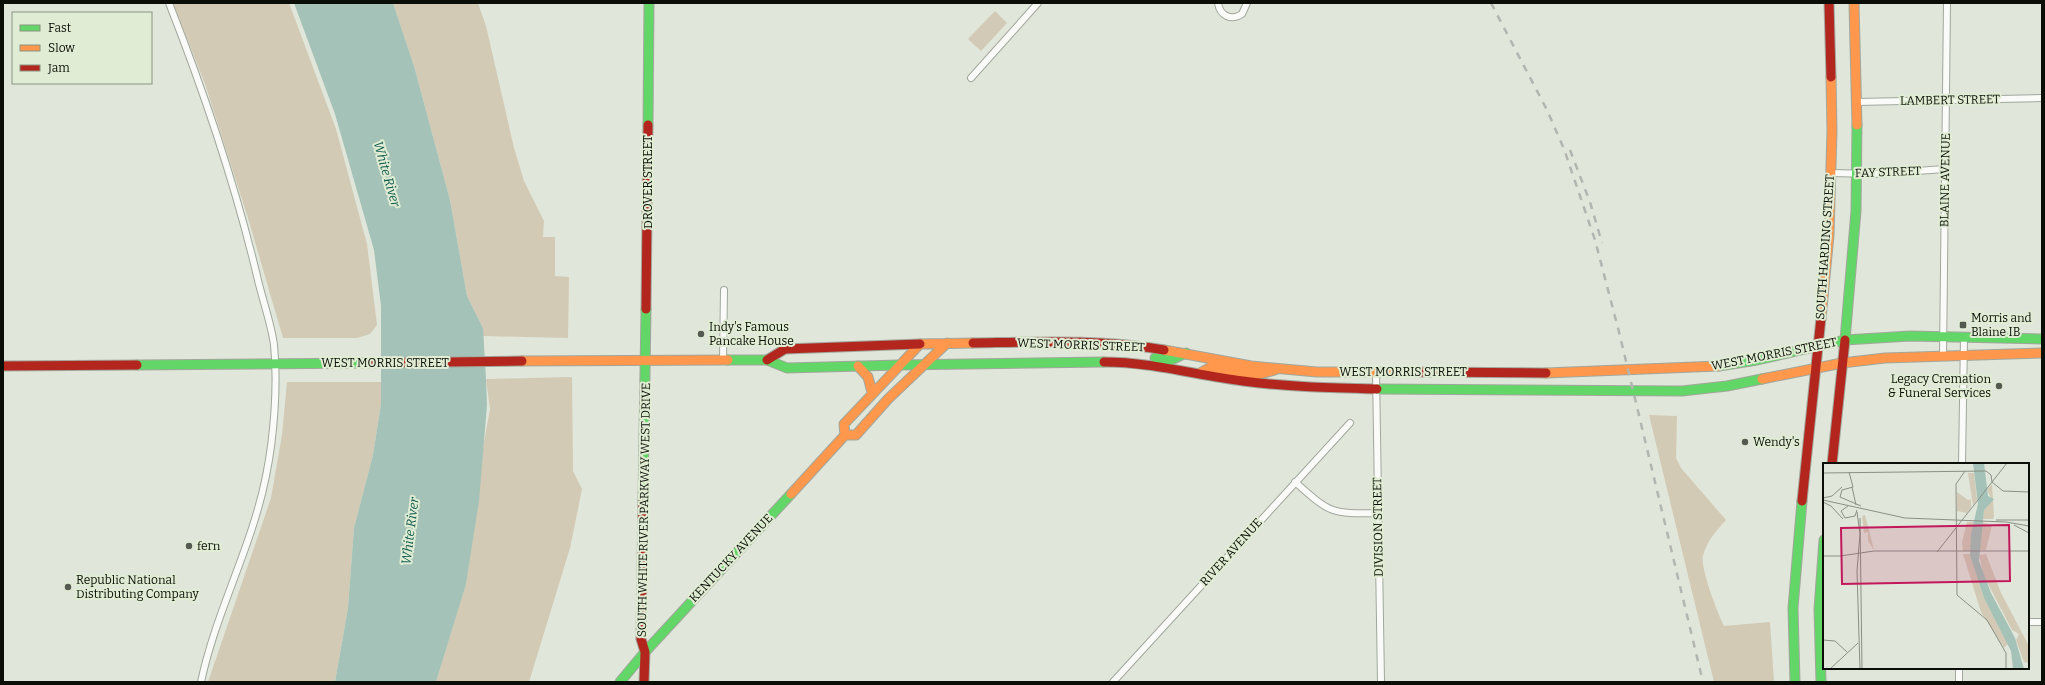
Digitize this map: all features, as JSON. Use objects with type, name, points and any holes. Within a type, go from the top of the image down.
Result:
[{"type":"main road","name":"DROVER STREET","points":[[645,361],[648,205],[649,3]]},
{"type":"main road","name":"SOUTH HARDING STREET","points":[[1795,682],[1794,593],[1828,241],[1832,99],[1829,3]]},
{"type":"main road","points":[[1832,463],[1845,340],[1855,219],[1857,174],[1857,102],[1854,3]]},
{"type":"main road","name":"WEST MORRIS STREET","points":[[767,360],[785,349],[947,343],[1057,342],[1151,347],[1237,364],[1317,372],[1542,373],[1680,370],[1740,363],[1845,340],[1891,336],[2042,339]]},
{"type":"main road","name":"KENTUCKY AVENUE","points":[[844,435],[856,435],[888,399],[947,343]]},
{"type":"main road","name":"KENTUCKY AVENUE","points":[[620,682],[644,652],[844,435],[844,424],[872,392],[920,344]]},
{"type":"main road","points":[[1095,362],[1101,357],[1118,355],[1171,360],[1186,353]]},
{"type":"main road","name":"WEST MORRIS STREET","points":[[3,366],[767,360],[787,368],[1095,362],[1145,363],[1257,383],[1304,388],[1682,390],[1727,386],[1815,368],[1877,358],[2042,353]]},
{"type":"main road","name":"SOUTH WHITE RIVER PARKWAY WEST DRIVE","points":[[644,682],[644,652],[641,640],[645,361]]},
{"type":"main road","points":[[858,366],[868,377],[872,392]]},
{"type":"main road","points":[[1200,373],[1211,367],[1256,375],[1277,369]]},
{"type":"main road","points":[[1820,682],[1819,609],[1823,554]]},
{"type":"street","points":[[170,3],[211,120],[243,223],[272,334],[275,364],[275,384],[269,458],[262,494],[247,543],[219,620],[201,682]]},
{"type":"street","points":[[971,78],[1038,3]]},
{"type":"street","points":[[1218,3],[1221,12],[1225,16],[1234,18],[1242,14],[1247,3]]},
{"type":"street","name":"BLAINE AVENUE","points":[[1943,356],[1947,3]]},
{"type":"street","name":"LAMBERT STREET","points":[[1857,102],[2042,98]]},
{"type":"street","name":"FAY STREET","points":[[1831,173],[1857,174],[1945,169]]},
{"type":"street","points":[[723,360],[724,290]]},
{"type":"street","points":[[1962,463],[1964,337]]},
{"type":"street","name":"DIVISION STREET","points":[[1376,372],[1381,682]]},
{"type":"street","name":"RIVER AVENUE","points":[[1113,682],[1350,423]]},
{"type":"street","points":[[1295,482],[1320,504],[1334,512],[1347,514],[1378,513]]},
{"type":"street","points":[[2029,622],[2042,622]]},
{"type":"street","points":[[1959,669],[1959,682]]},
{"type":"shaded area","points":[[173,3],[289,3],[336,129],[367,244],[377,325],[370,334],[357,338],[283,338],[248,218],[205,84]]},
{"type":"shaded area","points":[[393,3],[478,3],[486,26],[514,148],[524,181],[544,221],[543,237],[555,237],[555,276],[569,277],[568,338],[483,336],[483,328],[467,296],[450,200],[414,66]]},
{"type":"shaded area","points":[[995,11],[1007,23],[981,51],[968,39]]},
{"type":"shaded area","points":[[572,377],[573,471],[582,489],[570,548],[529,682],[436,682],[466,583],[478,503],[483,448],[490,409],[486,379]]},
{"type":"shaded area","points":[[287,382],[381,382],[381,404],[373,455],[354,528],[348,608],[335,682],[208,682],[271,498],[282,435]]},
{"type":"shaded area","points":[[1649,415],[1677,416],[1676,458],[1681,468],[1726,520],[1712,536],[1704,551],[1704,570],[1714,602],[1724,626],[1770,622],[1774,682],[1714,682]]},
{"type":"water","name":"White River","points":[[294,3],[393,3],[414,66],[450,200],[467,296],[483,328],[487,405],[479,501],[466,584],[436,682],[335,682],[348,608],[354,528],[373,455],[381,404],[381,306],[374,250],[335,114]]},
{"type":"railway","points":[[1491,3],[1547,110],[1564,149],[1595,240],[1619,332],[1703,682]]},
{"type":"railway","points":[[1570,150],[1590,202],[1602,243]]},
{"type":"traffic: fast","points":[[648,125],[649,3]]},
{"type":"traffic: fast","points":[[1845,340],[1856,211],[1857,125]]},
{"type":"traffic: fast","points":[[643,502],[646,309]]},
{"type":"traffic: fast","points":[[1845,340],[1910,336],[2042,339]]},
{"type":"traffic: fast","points":[[1719,366],[1757,360],[1845,340]]},
{"type":"traffic: fast","points":[[1155,358],[1171,360],[1186,353]]},
{"type":"traffic: fast","points":[[728,360],[767,360],[787,368],[899,365]]},
{"type":"traffic: fast","points":[[899,365],[1104,362]]},
{"type":"traffic: fast","points":[[137,365],[366,363]]},
{"type":"traffic: fast","points":[[1377,389],[1682,391],[1727,386],[1762,379]]},
{"type":"traffic: fast","points":[[620,682],[645,652],[791,494]]},
{"type":"traffic: fast","points":[[1795,682],[1793,608],[1802,501]]},
{"type":"traffic: fast","points":[[1821,682],[1819,609],[1823,554]]},
{"type":"traffic: slow","points":[[1854,3],[1857,125]]},
{"type":"traffic: slow","points":[[1821,318],[1829,235],[1832,131],[1831,77]]},
{"type":"traffic: slow","points":[[791,494],[845,435],[856,435],[888,399],[947,343]]},
{"type":"traffic: slow","points":[[845,435],[844,424],[920,344],[973,343]]},
{"type":"traffic: slow","points":[[1164,350],[1251,366],[1317,372],[1416,372]]},
{"type":"traffic: slow","points":[[1842,363],[1885,358],[2042,353]]},
{"type":"traffic: slow","points":[[522,361],[728,360]]},
{"type":"traffic: slow","points":[[1762,379],[1842,363]]},
{"type":"traffic: slow","points":[[858,366],[868,377],[872,392]]},
{"type":"traffic: slow","points":[[1546,373],[1719,366]]},
{"type":"traffic: slow","points":[[1200,373],[1211,367],[1256,375],[1275,370]]},
{"type":"traffic: jam","points":[[1829,3],[1831,77]]},
{"type":"traffic: jam","points":[[646,309],[648,125]]},
{"type":"traffic: jam","points":[[1802,501],[1821,318]]},
{"type":"traffic: jam","points":[[1832,463],[1845,340]]},
{"type":"traffic: jam","points":[[973,343],[1093,343],[1140,346],[1164,350]]},
{"type":"traffic: jam","points":[[767,360],[785,349],[920,344]]},
{"type":"traffic: jam","points":[[366,363],[522,361]]},
{"type":"traffic: jam","points":[[1104,362],[1156,366],[1277,385],[1377,389]]},
{"type":"traffic: jam","points":[[3,366],[137,365]]},
{"type":"traffic: jam","points":[[1416,372],[1546,373]]},
{"type":"traffic: jam","points":[[643,502],[641,639],[645,652],[644,682]]},
{"type":"place","name":"Morris and Blaine IB","points":[[1963,325]]},
{"type":"place","name":"Indy's Famous Pancake House","points":[[701,334]]},
{"type":"place","name":"Legacy Cremation & Funeral Services","points":[[1999,386]]},
{"type":"place","name":"Wendy's","points":[[1745,442]]},
{"type":"place","name":"fern","points":[[189,546]]},
{"type":"place","name":"Republic National Distributing Company","points":[[68,587]]}]
